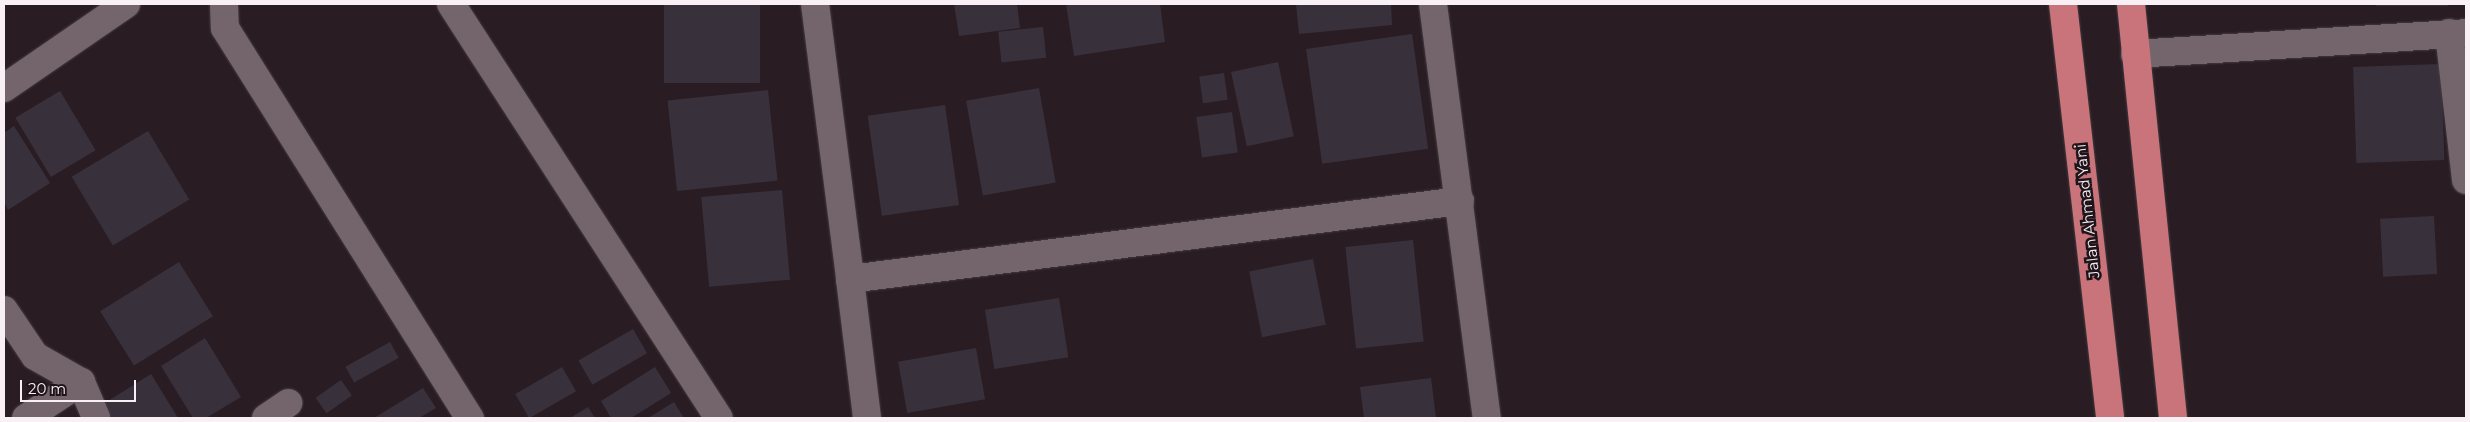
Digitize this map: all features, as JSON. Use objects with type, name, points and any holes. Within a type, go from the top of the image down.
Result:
[{"type":"highway","name":"Jalan Ahmad Yani","points":[[2063,4],[2110,418]]},
{"type":"highway","points":[[2131,4],[2173,418]]},
{"type":"street","points":[[4,88],[126,4]]},
{"type":"street","points":[[224,4],[226,28],[470,418]]},
{"type":"street","points":[[451,4],[718,418]]},
{"type":"street","points":[[815,4],[867,418]]},
{"type":"street","points":[[1433,4],[1487,418]]},
{"type":"street","points":[[2135,54],[2458,33],[2466,180]]},
{"type":"street","points":[[850,279],[1460,201]]},
{"type":"street","points":[[4,310],[35,356],[81,382],[96,418]]},
{"type":"street","points":[[26,418],[81,382]]},
{"type":"street","points":[[266,418],[288,402]]},
{"type":"building","points":[[664,4],[760,4],[760,83],[664,83]]},
{"type":"building","points":[[954,4],[1017,4],[1020,28],[959,36]]},
{"type":"building","points":[[1066,4],[1160,4],[1165,42],[1074,56]]},
{"type":"building","points":[[1296,4],[1391,4],[1392,25],[1299,34]]},
{"type":"building","points":[[2376,4],[2448,4],[2448,6],[2376,6]]},
{"type":"building","points":[[1043,27],[1046,58],[1001,63],[998,32]]},
{"type":"building","points":[[1412,34],[1428,149],[1322,164],[1306,49]]},
{"type":"building","points":[[1278,62],[1294,136],[1247,146],[1231,72]]},
{"type":"building","points":[[2441,64],[2444,160],[2356,163],[2353,67]]},
{"type":"building","points":[[1224,73],[1228,100],[1203,103],[1199,76]]},
{"type":"building","points":[[1039,88],[1056,183],[983,195],[966,101]]},
{"type":"building","points":[[768,90],[778,181],[677,191],[668,101]]},
{"type":"building","points":[[60,91],[96,150],[51,177],[15,118]]},
{"type":"building","points":[[945,105],[959,205],[882,216],[868,116]]},
{"type":"building","points":[[1232,112],[1238,153],[1202,158],[1196,117]]},
{"type":"building","points":[[14,126],[50,183],[8,210],[4,202],[4,133]]},
{"type":"building","points":[[148,131],[189,200],[113,245],[72,177]]},
{"type":"building","points":[[782,190],[790,280],[709,287],[701,197]]},
{"type":"building","points":[[2434,216],[2437,274],[2383,277],[2380,219]]},
{"type":"building","points":[[1413,240],[1424,341],[1356,349],[1345,247]]},
{"type":"building","points":[[1313,259],[1326,325],[1262,337],[1249,271]]},
{"type":"building","points":[[179,262],[213,316],[134,366],[100,311]]},
{"type":"building","points":[[1059,298],[1068,357],[994,369],[985,310]]},
{"type":"building","points":[[633,329],[647,353],[592,385],[578,360]]},
{"type":"building","points":[[205,338],[241,397],[206,418],[193,418],[161,366]]},
{"type":"building","points":[[390,342],[399,358],[354,382],[345,367]]},
{"type":"building","points":[[976,348],[985,399],[907,413],[898,362]]},
{"type":"building","points":[[562,367],[576,391],[530,418],[515,394]]},
{"type":"building","points":[[655,367],[671,393],[631,418],[611,418],[601,401]]},
{"type":"building","points":[[151,374],[178,418],[107,418],[100,406]]},
{"type":"building","points":[[1431,378],[1436,418],[1364,418],[1360,387]]},
{"type":"building","points":[[341,380],[352,396],[327,413],[316,398]]},
{"type":"building","points":[[423,388],[436,408],[419,418],[374,418]]},
{"type":"building","points":[[674,402],[684,418],[648,418]]},
{"type":"building","points":[[588,407],[595,418],[570,418]]}]
